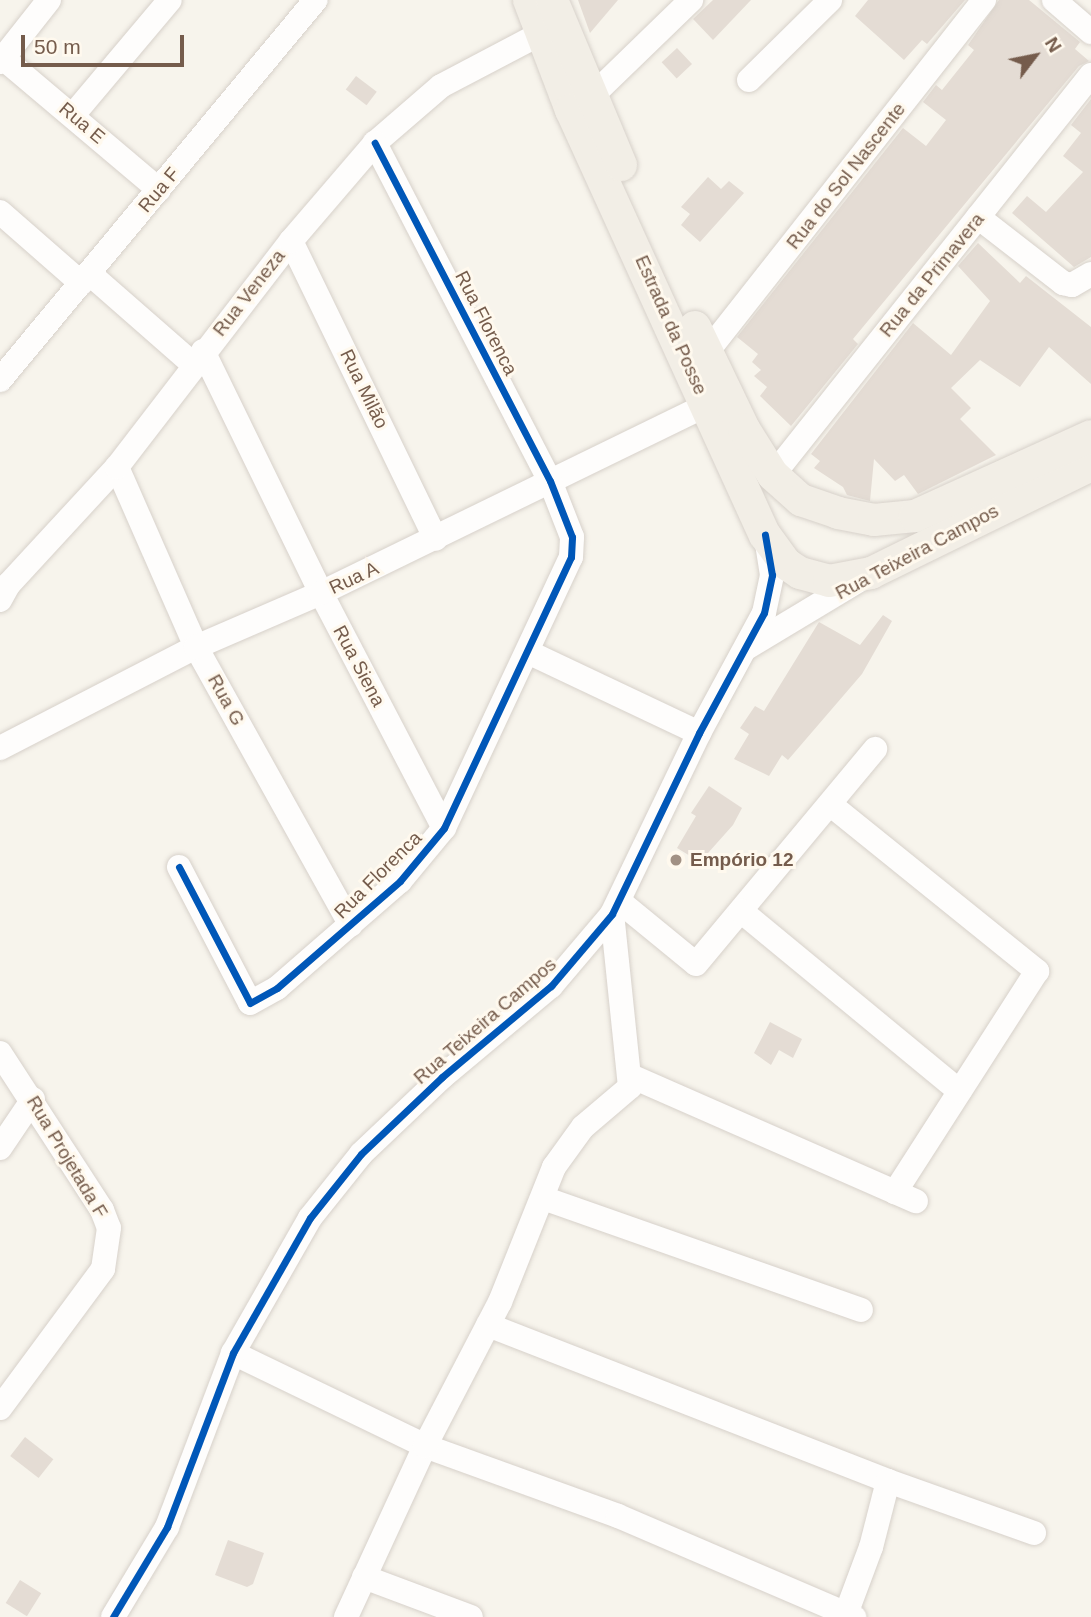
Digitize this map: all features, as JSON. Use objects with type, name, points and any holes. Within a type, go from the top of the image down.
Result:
[{"type":"main road","name":"Estrada da Posse","points":[[528,0],[540,34],[765,535],[785,563],[814,579],[844,580],[871,573]]},
{"type":"main road","name":"Estrada da Posse","points":[[552,0],[590,98],[744,429],[773,475],[801,500]]},
{"type":"main road","name":"Rua Teixeira Campos","points":[[801,500],[874,520],[936,509],[1091,436]]},
{"type":"main road","name":"Rua Teixeira Campos","points":[[871,573],[1091,465]]},
{"type":"main road","points":[[765,535],[779,512],[801,500]]},
{"type":"main road","points":[[871,573],[878,543],[874,520]]},
{"type":"street","points":[[2,60],[49,0]]},
{"type":"street","points":[[73,115],[170,0]]},
{"type":"street","name":"Rua F","points":[[0,380],[316,0]]},
{"type":"street","points":[[590,98],[691,0]]},
{"type":"street","points":[[749,80],[830,0]]},
{"type":"street","name":"Rua do Sol Nascente","points":[[707,352],[984,0]]},
{"type":"street","points":[[1054,0],[1091,32]]},
{"type":"street","name":"Rua Veneza","points":[[0,600],[9,584],[117,467],[198,358],[291,241],[375,143],[440,86],[540,34]]},
{"type":"street","name":"Rua E","points":[[2,60],[73,115],[159,190]]},
{"type":"street","name":"Rua da Primavera","points":[[773,475],[1091,75]]},
{"type":"street","name":"Rua Florenca","points":[[179,867],[250,1003],[277,988],[400,881],[444,828],[530,653],[571,557],[572,537],[550,481],[375,143]]},
{"type":"street","points":[[0,212],[85,278],[198,358]]},
{"type":"street","points":[[978,217],[1063,283],[1072,285],[1091,274]]},
{"type":"street","name":"Rua Milão","points":[[291,241],[436,538]]},
{"type":"street","name":"Rua Siena","points":[[198,358],[444,828]]},
{"type":"street","name":"Rua A","points":[[0,748],[196,648],[321,593],[707,405]]},
{"type":"street","name":"Rua G","points":[[117,467],[196,648],[351,925]]},
{"type":"street","name":"Rua Teixeira Campos","points":[[120,1615],[167,1527],[233,1353],[280,1267],[335,1183],[442,1077],[551,986],[616,907],[699,733],[748,648],[770,586],[765,535]]},
{"type":"street","name":"Rua Teixeira Campos","points":[[748,648],[871,573]]},
{"type":"street","points":[[530,653],[699,733]]},
{"type":"street","points":[[616,907],[696,964],[875,749]]},
{"type":"street","points":[[633,1077],[905,1197],[959,1091],[1037,971],[831,805]]},
{"type":"street","points":[[346,1617],[425,1446],[488,1325],[567,1146],[625,1094],[633,1077],[616,907]]},
{"type":"street","points":[[741,911],[959,1091]]},
{"type":"street","name":"Rua Projetada F","points":[[0,1053],[102,1210],[109,1228],[103,1269],[0,1408]]},
{"type":"street","points":[[0,1148],[33,1100]]},
{"type":"street","points":[[543,1198],[861,1310]]},
{"type":"street","points":[[488,1325],[888,1481],[1034,1533]]},
{"type":"street","points":[[233,1353],[425,1446],[618,1516],[850,1615],[888,1481]]},
{"type":"street","points":[[364,1577],[471,1617]]},
{"type":"building","points":[[578,0],[618,0],[590,33]]},
{"type":"building","points":[[713,0],[751,0],[713,40],[693,19]]},
{"type":"building","points":[[868,0],[965,0],[927,44],[922,40],[904,60],[855,16]]},
{"type":"building","points":[[999,0],[1029,0],[1080,42],[1075,49],[1089,61],[1079,66],[853,339],[858,344],[791,426],[760,396],[767,387],[754,376],[761,370],[752,362],[758,354],[737,337],[903,128],[926,146],[946,120],[923,102],[936,85],[942,90],[974,50],[968,45]]},
{"type":"building","points":[[677,48],[692,64],[677,78],[662,62]]},
{"type":"building","points":[[356,76],[377,92],[367,105],[346,90]]},
{"type":"building","points":[[1091,99],[1091,257],[1074,267],[1012,213],[1027,196],[1046,212],[1083,172],[1063,156],[1081,133],[1071,125]]},
{"type":"building","points":[[708,177],[721,189],[729,181],[744,193],[700,242],[681,225],[690,214],[681,207]]},
{"type":"building","points":[[978,243],[1020,283],[1026,276],[1091,327],[1091,384],[1049,347],[1020,387],[980,360],[951,388],[971,408],[960,419],[996,455],[918,494],[904,475],[895,481],[874,459],[870,501],[847,495],[843,487],[814,468],[820,461],[811,454],[913,323],[951,355],[990,301],[958,266]]},
{"type":"building","points":[[883,615],[892,621],[862,674],[788,760],[782,755],[769,776],[734,759],[749,734],[740,728],[755,706],[764,711],[819,622],[860,645]]},
{"type":"building","points":[[709,786],[742,808],[733,825],[700,862],[677,848],[696,816],[691,813]]},
{"type":"building","points":[[770,1022],[802,1039],[793,1058],[779,1050],[771,1065],[754,1053]]},
{"type":"building","points":[[25,1437],[53,1459],[39,1478],[10,1456]]},
{"type":"building","points":[[228,1540],[264,1553],[253,1584],[247,1587],[215,1575]]},
{"type":"building","points":[[20,1580],[41,1593],[27,1616],[6,1603]]},
{"type":"cycle path","points":[[179,867],[250,1003],[277,988],[400,881],[444,828],[571,557],[572,537],[550,481],[375,143]]},
{"type":"cycle path","points":[[113,1617],[167,1527],[233,1353],[310,1218],[361,1154],[442,1077],[551,986],[612,914],[699,733],[764,613],[772,575],[765,535]]},
{"type":"place","name":"Empório 12","points":[[676,860]]}]
